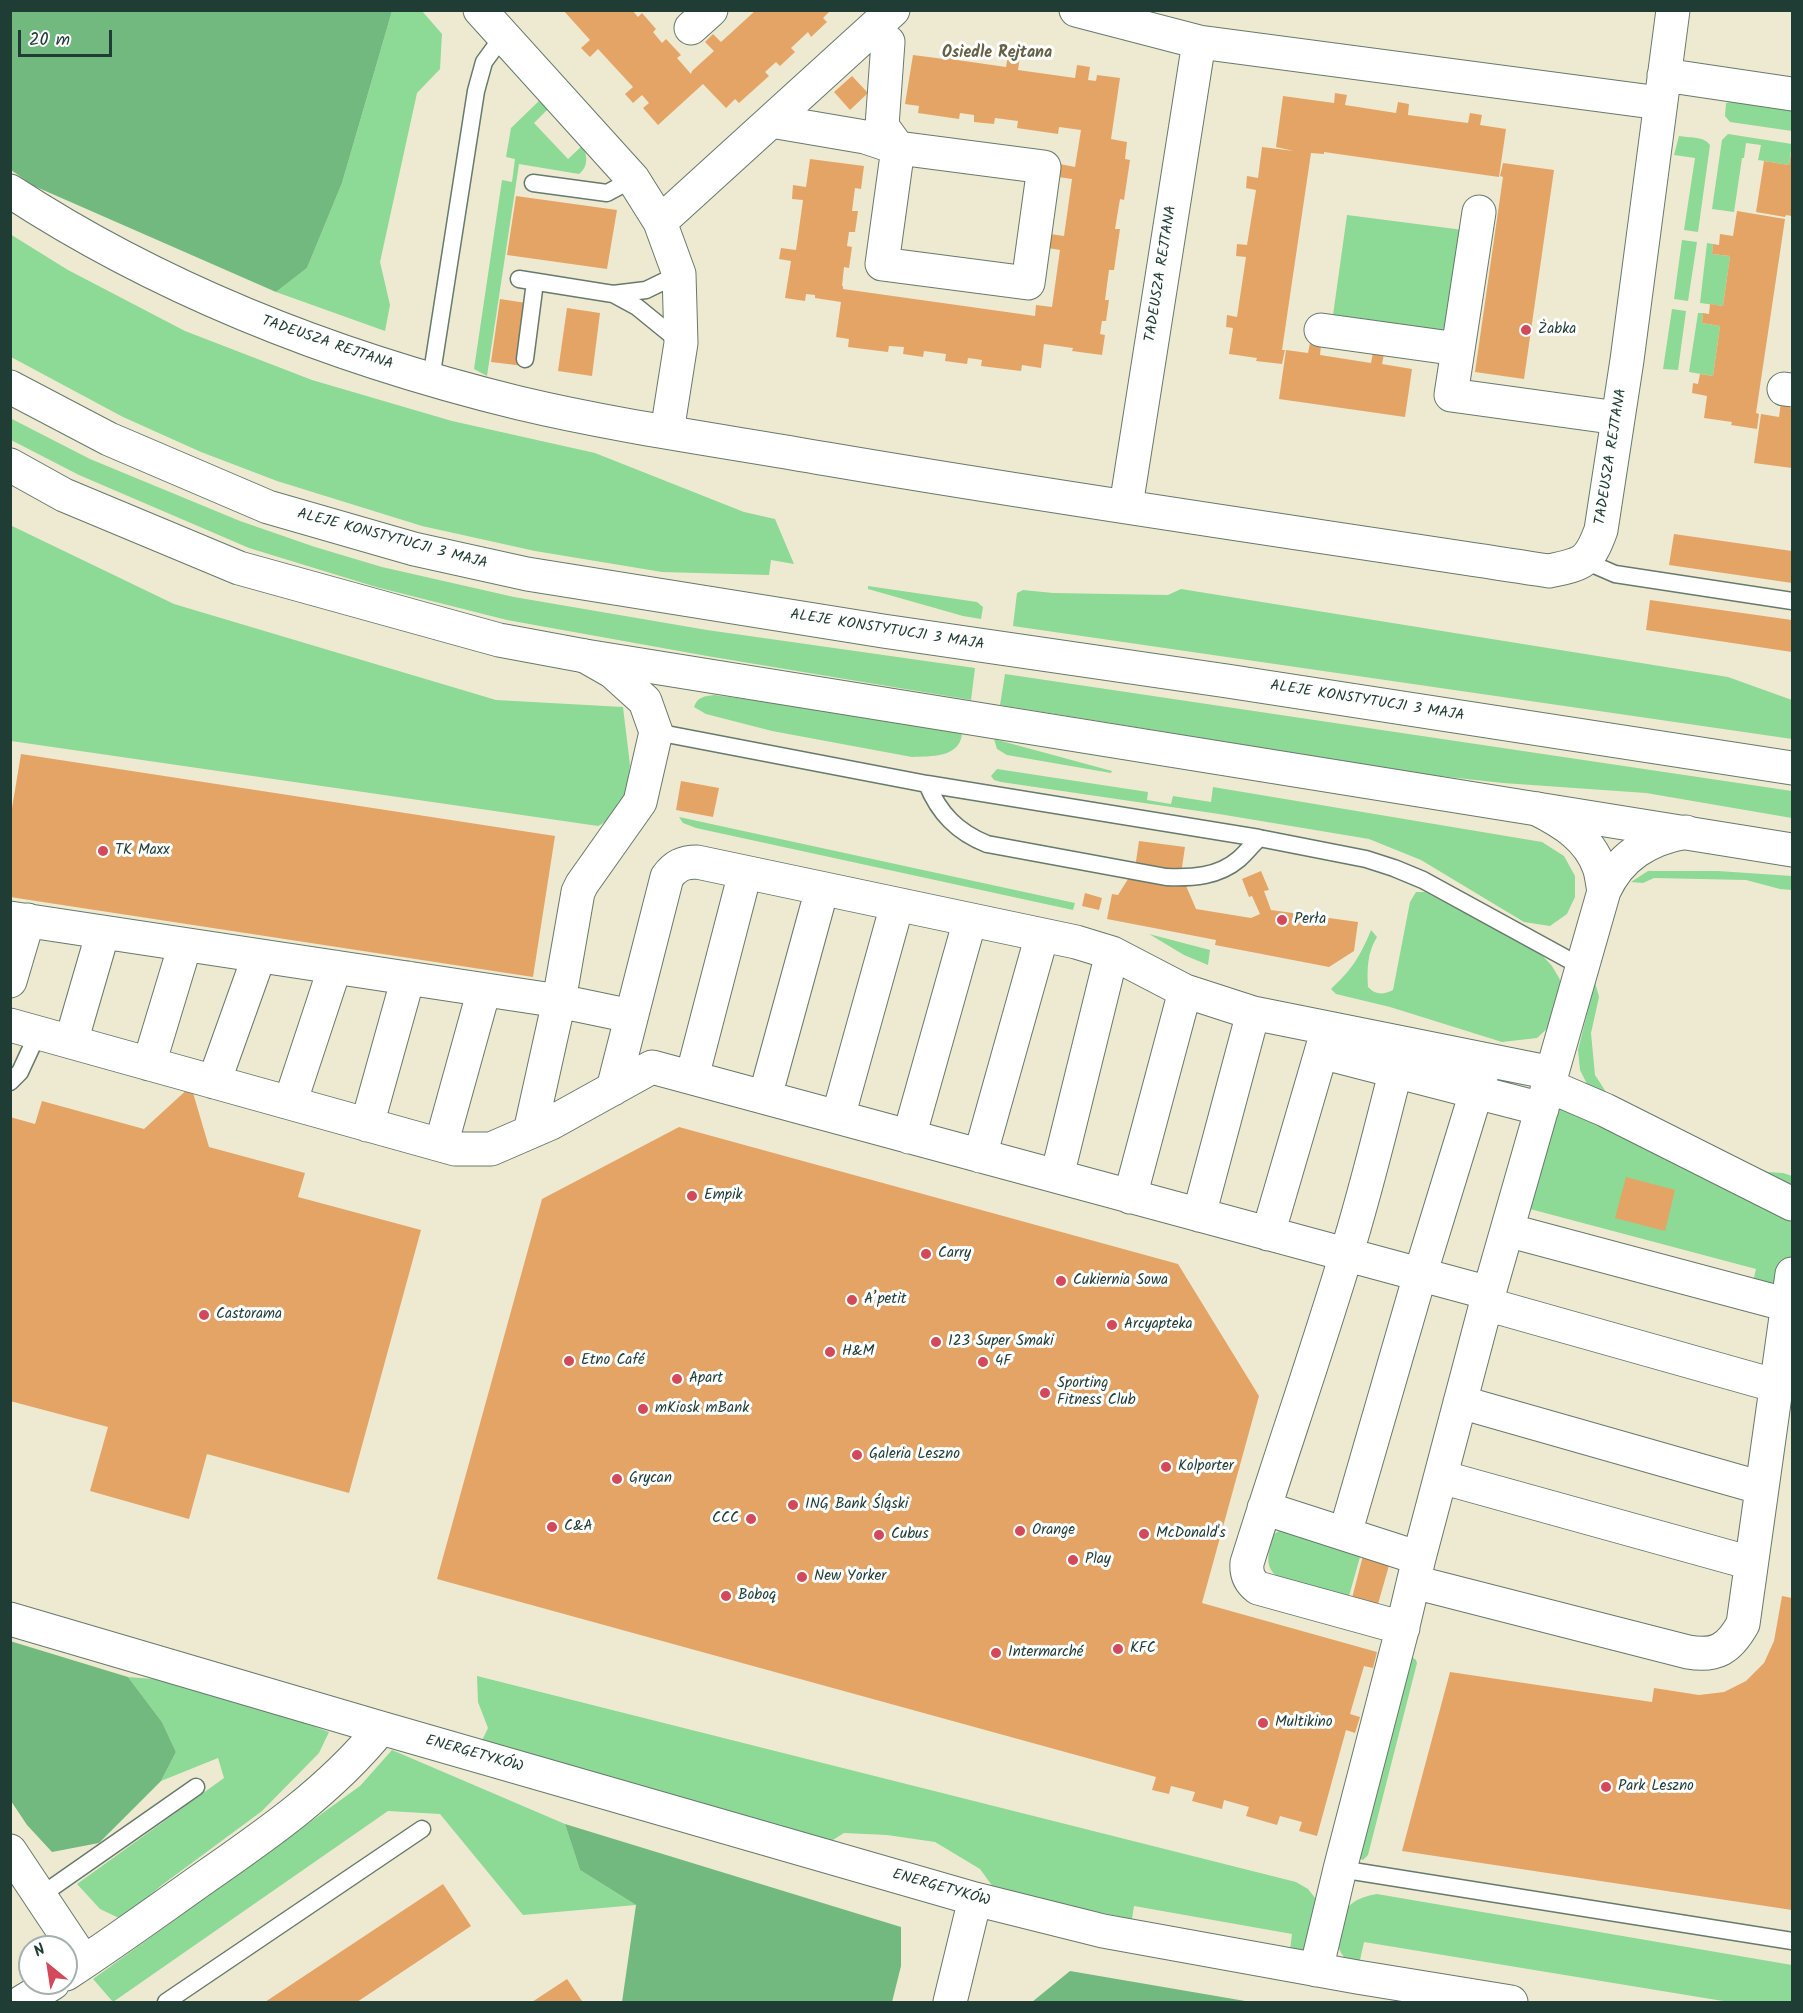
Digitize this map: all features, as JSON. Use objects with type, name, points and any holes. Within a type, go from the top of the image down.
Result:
[{"type":"street","points":[[480,10],[633,179],[660,222],[679,274],[681,343],[667,432]]},
{"type":"street","points":[[1076,10],[1199,42],[1662,89],[1792,94]]},
{"type":"street","name":"TADEUSZA REJTANA","points":[[10,191],[52,218],[160,277],[238,313],[314,343],[522,404],[667,432],[886,469],[1549,571],[1585,561],[1594,549],[1601,530],[1673,10]]},
{"type":"street","points":[[660,222],[883,20],[888,42],[882,126],[897,148],[882,264],[1028,283],[1044,167],[897,148],[865,137],[771,122]]},
{"type":"street","name":"TADEUSZA REJTANA","points":[[1126,506],[1199,42]]},
{"type":"street","points":[[1479,212],[1451,395],[1618,418]]},
{"type":"street","points":[[1321,330],[1458,349]]},
{"type":"street","name":"ALEJE KONSTYTUCJI 3 MAJA","points":[[10,387],[110,439],[268,507],[414,549],[527,574],[883,631],[1227,681],[1792,768]]},
{"type":"street","points":[[10,465],[64,495],[239,568],[499,640],[585,656],[1792,850]]},
{"type":"street","points":[[530,1132],[559,1001],[578,892],[640,802],[656,732],[645,701],[613,672],[585,656]]},
{"type":"street","points":[[1532,807],[1556,819],[1586,842],[1599,867],[1604,891]]},
{"type":"street","points":[[1316,1970],[1460,1402],[1604,891],[1617,869],[1635,852],[1664,836],[1686,832]]},
{"type":"street","points":[[613,1089],[666,881],[672,870],[679,864],[688,862],[1076,942],[1112,953],[1185,991],[1325,1040],[1399,1057],[1486,1060],[1547,1090],[1618,1116],[1792,1204]]},
{"type":"street","points":[[692,1077],[745,873]]},
{"type":"street","points":[[765,1097],[822,889]]},
{"type":"street","points":[[838,1117],[897,905]]},
{"type":"street","points":[[10,981],[19,919],[559,1001],[631,1016]]},
{"type":"street","points":[[909,1137],[970,920]]},
{"type":"street","points":[[71,1042],[103,932]]},
{"type":"street","points":[[980,1156],[1042,935]]},
{"type":"street","points":[[149,1064],[185,945]]},
{"type":"street","points":[[1057,1176],[1112,953]]},
{"type":"street","points":[[214,1082],[259,956]]},
{"type":"street","points":[[290,1103],[335,967]]},
{"type":"street","points":[[367,1125],[408,978]]},
{"type":"street","points":[[441,1145],[484,990]]},
{"type":"street","points":[[1130,1197],[1185,991]]},
{"type":"street","points":[[1199,1215],[1253,1013]]},
{"type":"street","points":[[24,1029],[455,1149],[491,1149],[551,1123],[652,1066],[1420,1275],[1777,1386]]},
{"type":"street","points":[[1268,1234],[1325,1040]]},
{"type":"street","points":[[1399,1057],[1476,1092],[1547,1090]]},
{"type":"street","points":[[1399,1057],[1377,1149],[1346,1255],[1247,1563],[1248,1577],[1258,1588],[1403,1628]]},
{"type":"street","points":[[1346,1534],[1420,1275],[1486,1060]]},
{"type":"street","points":[[1264,1508],[1346,1534],[1416,1570],[1701,1654],[1726,1647],[1736,1637],[1743,1624],[1790,1290],[1507,1230]]},
{"type":"street","points":[[1460,1402],[1762,1488]]},
{"type":"street","points":[[1441,1477],[1751,1563]]},
{"type":"street","name":"ENERGETYKÓW","points":[[10,1619],[975,1899],[1103,1931],[1316,1970],[1511,2002]]},
{"type":"street","points":[[78,1968],[304,1805],[366,1747],[381,1728]]},
{"type":"street","points":[[10,1851],[27,1891],[40,1935]]},
{"type":"street","points":[[950,2002],[975,1899]]},
{"type":"lane","points":[[431,379],[476,91],[484,62],[504,36]]},
{"type":"lane","points":[[533,183],[607,193],[633,179]]},
{"type":"lane","points":[[525,358],[527,281],[613,294],[646,290],[679,274]]},
{"type":"lane","points":[[613,294],[637,307],[681,343]]},
{"type":"lane","points":[[1585,561],[1615,574],[1792,602]]},
{"type":"lane","points":[[656,732],[927,784],[1259,838],[1366,859],[1401,871],[1478,909],[1582,967]]},
{"type":"lane","points":[[927,784],[945,816],[964,833],[987,844],[1166,877],[1188,878],[1212,874],[1238,860],[1259,838]]},
{"type":"lane","points":[[10,1082],[20,1072],[24,1029]]},
{"type":"lane","points":[[27,1891],[196,1787]]},
{"type":"lane","points":[[166,2002],[422,1829]]},
{"type":"lane","points":[[1340,1869],[1792,1941]]},
{"type":"green space","points":[[11,10],[392,11],[342,183],[307,268],[276,292],[34,186],[11,170]]},
{"type":"green space","points":[[392,11],[422,11],[442,34],[440,69],[417,93],[380,262],[390,305],[385,331],[276,292],[307,268],[342,183]]},
{"type":"green space","points":[[541,99],[549,108],[534,123],[568,159],[583,145],[586,164],[579,174],[519,164],[487,376],[474,369],[502,180],[512,182],[515,159],[506,157],[511,128]]},
{"type":"green space","points":[[1726,103],[1792,111],[1792,131],[1730,122],[1725,116]]},
{"type":"green space","points":[[1728,134],[1792,144],[1789,165],[1758,160],[1761,145],[1746,143],[1734,212],[1712,209],[1722,140]]},
{"type":"green space","points":[[1679,136],[1700,139],[1710,145],[1698,232],[1684,230],[1695,158],[1674,155]]},
{"type":"green space","points":[[1347,215],[1471,231],[1456,317],[1442,330],[1333,315]]},
{"type":"green space","points":[[10,234],[68,270],[185,331],[312,380],[452,421],[595,453],[744,512],[775,519],[794,564],[771,560],[769,575],[662,572],[535,551],[422,526],[277,481],[201,452],[123,417],[11,357]]},
{"type":"green space","points":[[1682,240],[1697,242],[1688,301],[1674,299]]},
{"type":"green space","points":[[1707,243],[1713,244],[1712,254],[1730,256],[1723,306],[1700,303]]},
{"type":"green space","points":[[1672,309],[1686,311],[1678,370],[1663,369]]},
{"type":"green space","points":[[1698,313],[1703,313],[1702,323],[1720,326],[1713,376],[1689,372]]},
{"type":"green space","points":[[10,418],[90,459],[240,521],[382,567],[514,597],[707,630],[975,668],[971,700],[507,620],[376,587],[249,548],[79,475],[11,440]]},
{"type":"green space","points":[[10,525],[174,604],[496,700],[623,707],[630,765],[624,812],[598,826],[11,741]]},
{"type":"green space","points":[[868,586],[977,602],[983,607],[981,619],[868,589]]},
{"type":"green space","points":[[1181,589],[1728,677],[1792,700],[1792,739],[1013,626],[1017,593],[1023,590],[1053,593],[1168,595]]},
{"type":"green space","points":[[1005,674],[1792,791],[1792,818],[1646,793],[1503,783],[1430,775],[1000,705]]},
{"type":"green space","points":[[714,695],[943,725],[962,735],[960,743],[950,752],[936,756],[912,757],[772,731],[706,714],[694,707],[699,699]]},
{"type":"green space","points":[[994,739],[1112,771],[1111,773],[1007,755],[997,749]]},
{"type":"green space","points":[[997,769],[1148,792],[1147,800],[1171,804],[1173,796],[1211,802],[1213,787],[1542,842],[1564,856],[1575,876],[1575,897],[1567,914],[1550,926],[1524,922],[1421,860],[1369,839],[1001,782],[994,780],[991,776]]},
{"type":"green space","points":[[679,817],[1075,903],[1073,910],[696,828],[683,823]]},
{"type":"green space","points":[[1648,871],[1718,871],[1792,876],[1792,890],[1746,880],[1654,878],[1643,883],[1631,882]]},
{"type":"green space","points":[[1416,892],[1425,892],[1541,954],[1552,966],[1562,983],[1553,1023],[1537,1038],[1502,1042],[1390,1007],[1336,994],[1331,989],[1355,962],[1371,930],[1377,937],[1369,955],[1368,987],[1380,993],[1393,990],[1410,902]]},
{"type":"green space","points":[[1149,934],[1210,950],[1208,965],[1184,955]]},
{"type":"green space","points":[[1595,982],[1599,997],[1591,1033],[1595,1075],[1608,1095],[1622,1108],[1768,1172],[1792,1176],[1792,1274],[1788,1305],[1750,1295],[1756,1269],[1515,1205],[1549,1086],[1590,1090],[1580,1070],[1578,1050]]},
{"type":"green space","points":[[1281,1530],[1362,1550],[1349,1596],[1280,1578],[1274,1574],[1268,1559],[1274,1534]]},
{"type":"green space","points":[[10,1641],[128,1677],[162,1722],[176,1752],[161,1781],[99,1843],[52,1852],[27,1825],[11,1801]]},
{"type":"green space","points":[[1412,1657],[1417,1663],[1368,1855],[1363,1860],[1358,1858]]},
{"type":"green space","points":[[477,1676],[1296,1882],[1308,1889],[1316,1899],[1309,1948],[1289,1958],[1292,1934],[1134,1906],[1132,1919],[996,1891],[980,1869],[935,1842],[887,1835],[844,1833],[828,1843],[473,1759],[488,1728],[478,1702]]},
{"type":"green space","points":[[128,1677],[193,1682],[329,1732],[319,1753],[262,1811],[162,1885],[121,1919],[100,1909],[77,1884],[224,1778],[218,1758],[161,1781],[176,1752],[162,1722]]},
{"type":"green space","points":[[392,1750],[565,1824],[580,1870],[636,1905],[523,1915],[440,1814],[388,1811],[113,2002],[93,1979],[360,1786]]},
{"type":"green space","points":[[565,1824],[901,1927],[901,1966],[892,2002],[622,2002],[636,1905],[580,1870]]},
{"type":"green space","points":[[1377,1894],[1792,1965],[1792,2002],[1729,2002],[1364,1942],[1358,1969],[1339,1949],[1337,1938],[1339,1925],[1341,1918],[1352,1903]]},
{"type":"green space","points":[[1070,1971],[1251,2002],[1032,2002]]},
{"type":"building","points":[[563,10],[632,10],[638,17],[642,13],[656,29],[653,32],[662,43],[666,39],[681,55],[677,58],[691,74],[714,51],[705,42],[713,34],[721,42],[756,10],[831,10],[823,18],[827,22],[811,37],[808,32],[791,48],[795,52],[780,66],[776,62],[765,72],[769,76],[739,103],[735,99],[726,108],[703,84],[658,125],[643,108],[649,103],[642,95],[633,103],[625,94],[633,87],[598,49],[590,57],[581,48],[590,40]]},
{"type":"building","points":[[946,46],[959,48],[957,60],[1006,67],[1008,56],[1020,57],[1018,70],[1075,78],[1077,65],[1090,67],[1088,80],[1096,81],[1097,75],[1120,78],[1111,139],[1127,142],[1125,159],[1130,160],[1124,200],[1120,199],[1115,229],[1120,229],[1114,270],[1109,270],[1105,300],[1109,300],[1106,321],[1102,321],[1100,334],[1105,335],[1102,355],[1044,344],[1041,368],[1022,365],[1021,371],[981,366],[982,360],[976,359],[968,358],[967,364],[945,361],[946,354],[924,351],[923,357],[903,354],[904,347],[889,346],[888,352],[848,347],[849,339],[836,337],[841,302],[815,298],[815,295],[806,294],[805,301],[785,298],[791,261],[779,259],[781,248],[796,250],[803,200],[792,199],[793,185],[806,187],[810,159],[864,166],[861,189],[855,188],[852,211],[858,211],[855,232],[849,232],[847,246],[852,247],[849,268],[844,267],[843,289],[1035,316],[1036,305],[1052,307],[1060,250],[1048,248],[1050,234],[1064,236],[1072,179],[1058,177],[1060,164],[1075,167],[1081,130],[1059,127],[1058,134],[1017,128],[1018,121],[995,118],[994,124],[974,122],[974,115],[960,113],[959,119],[918,113],[919,106],[905,104],[913,55],[944,59]]},
{"type":"building","points":[[852,76],[868,93],[850,110],[834,92]]},
{"type":"building","points":[[1335,93],[1347,95],[1345,105],[1396,113],[1398,102],[1409,104],[1408,115],[1468,123],[1470,113],[1482,115],[1480,125],[1506,129],[1499,177],[1324,152],[1324,154],[1311,153],[1282,350],[1285,350],[1282,364],[1256,361],[1257,358],[1229,354],[1233,328],[1226,327],[1227,315],[1237,317],[1246,257],[1236,256],[1237,244],[1247,245],[1256,190],[1246,188],[1247,176],[1258,178],[1262,147],[1294,151],[1276,147],[1283,96],[1334,103]]},
{"type":"building","points":[[1791,153],[1792,216],[1756,212],[1764,161],[1789,165]]},
{"type":"building","points":[[1503,163],[1554,170],[1524,379],[1475,372],[1503,177],[1500,176]]},
{"type":"building","points":[[516,196],[617,210],[607,269],[507,255]]},
{"type":"building","points":[[1737,211],[1785,219],[1756,413],[1759,414],[1757,429],[1704,418],[1707,396],[1692,393],[1693,383],[1698,384],[1700,374],[1713,376],[1720,326],[1702,323],[1703,313],[1709,314],[1710,304],[1723,306],[1730,256],[1712,254],[1713,244],[1719,245],[1720,234],[1733,236]]},
{"type":"building","points":[[500,299],[533,304],[524,366],[491,362]]},
{"type":"building","points":[[567,308],[600,313],[592,376],[558,371]]},
{"type":"building","points":[[1310,343],[1321,345],[1320,355],[1371,363],[1373,352],[1384,354],[1382,364],[1412,369],[1405,417],[1279,399],[1286,350],[1308,353]]},
{"type":"building","points":[[1781,402],[1791,403],[1790,408],[1792,409],[1792,468],[1754,463],[1761,414],[1779,417]]},
{"type":"building","points":[[1674,534],[1792,551],[1792,583],[1669,565]]},
{"type":"building","points":[[1650,600],[1792,620],[1792,652],[1646,630]]},
{"type":"building","points":[[21,754],[555,836],[533,977],[10,897],[10,820]]},
{"type":"building","points":[[681,781],[719,788],[713,817],[676,810]]},
{"type":"building","points":[[1139,841],[1185,847],[1181,874],[1196,909],[1251,918],[1260,914],[1252,896],[1249,897],[1242,879],[1261,871],[1269,890],[1264,891],[1271,910],[1358,922],[1354,951],[1329,967],[1215,945],[1216,940],[1107,919],[1112,894],[1118,895],[1135,868]]},
{"type":"building","points":[[1085,893],[1102,898],[1099,910],[1082,906]]},
{"type":"building","name":"Castorama","points":[[191,1086],[209,1147],[305,1173],[298,1197],[421,1230],[349,1493],[207,1454],[189,1519],[90,1491],[108,1427],[10,1401],[10,1117],[35,1124],[42,1101],[144,1129]]},
{"type":"building","name":"Galeria Leszno","points":[[679,1127],[1178,1264],[1259,1396],[1202,1603],[1377,1652],[1373,1668],[1364,1666],[1350,1714],[1360,1717],[1355,1733],[1346,1730],[1317,1836],[1299,1831],[1302,1822],[1280,1816],[1277,1825],[1246,1816],[1249,1807],[1224,1800],[1222,1809],[1192,1801],[1195,1792],[1171,1786],[1169,1794],[1152,1790],[1156,1777],[437,1579],[542,1199]]},
{"type":"building","points":[[1626,1177],[1675,1190],[1665,1231],[1615,1218]]},
{"type":"building","points":[[1365,1548],[1392,1555],[1378,1604],[1352,1598]]},
{"type":"building","name":"Park Leszno","points":[[1782,1596],[1792,1598],[1792,1910],[1402,1851],[1450,1672],[1652,1702],[1654,1688],[1699,1695],[1724,1692],[1746,1681],[1764,1663],[1774,1641]]},
{"type":"building","points":[[443,1884],[471,1926],[357,2002],[265,2002]]},
{"type":"building","points":[[567,1979],[582,2001],[532,2002]]},
{"type":"place","name":"Żabka","points":[[1526,330]]},
{"type":"place","name":"TK Maxx","points":[[103,851]]},
{"type":"place","name":"Perła","points":[[1282,920]]},
{"type":"place","name":"Empik","points":[[692,1196]]},
{"type":"place","name":"Carry","points":[[926,1254]]},
{"type":"place","name":"Cukiernia Sowa","points":[[1061,1281]]},
{"type":"place","name":"A’petit","points":[[852,1300]]},
{"type":"place","name":"Castorama","points":[[204,1315]]},
{"type":"place","name":"Arcyapteka","points":[[1112,1325]]},
{"type":"place","name":"123 Super Smaki","points":[[936,1342]]},
{"type":"place","name":"H&M","points":[[830,1352]]},
{"type":"place","name":"Etno Café","points":[[569,1361]]},
{"type":"place","name":"4F","points":[[983,1362]]},
{"type":"place","name":"Apart","points":[[677,1379]]},
{"type":"place","name":"Sporting Fitness Club","points":[[1045,1393]]},
{"type":"place","name":"mKiosk mBank","points":[[643,1409]]},
{"type":"place","name":"Galeria Leszno","points":[[857,1455]]},
{"type":"place","name":"Kolporter","points":[[1166,1467]]},
{"type":"place","name":"Grycan","points":[[617,1479]]},
{"type":"place","name":"ING Bank Śląski","points":[[793,1505]]},
{"type":"place","name":"CCC","points":[[751,1519]]},
{"type":"place","name":"C&A","points":[[552,1527]]},
{"type":"place","name":"Orange","points":[[1020,1531]]},
{"type":"place","name":"McDonald's","points":[[1144,1534]]},
{"type":"place","name":"Cubus","points":[[879,1535]]},
{"type":"place","name":"Play","points":[[1073,1560]]},
{"type":"place","name":"New Yorker","points":[[802,1577]]},
{"type":"place","name":"Boboq","points":[[726,1596]]},
{"type":"place","name":"KFC","points":[[1118,1649]]},
{"type":"place","name":"Intermarché","points":[[996,1653]]},
{"type":"place","name":"Multikino","points":[[1263,1723]]},
{"type":"place","name":"Park Leszno","points":[[1606,1787]]},
{"type":"district","name":"Osiedle Rejtana","points":[[997,54]]}]
